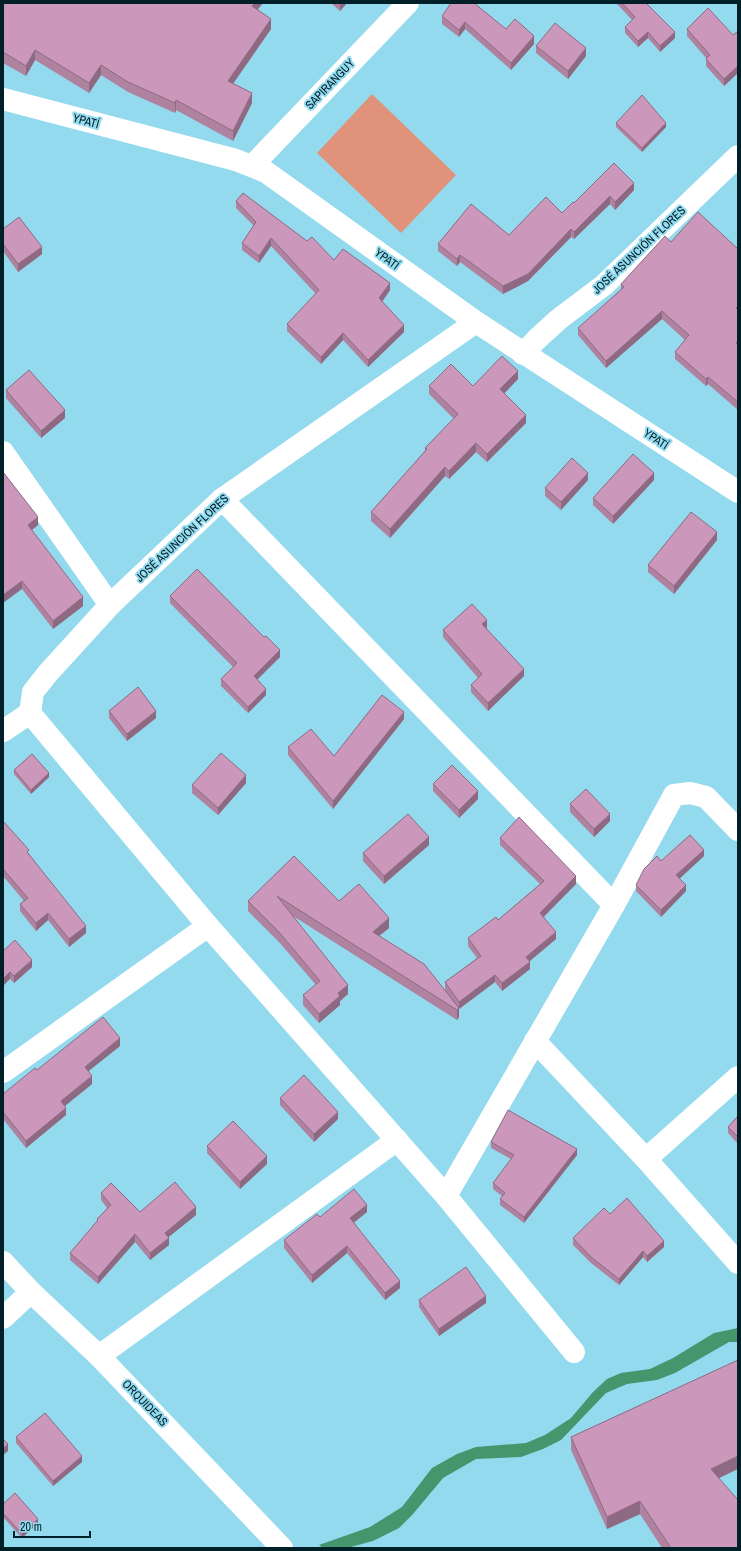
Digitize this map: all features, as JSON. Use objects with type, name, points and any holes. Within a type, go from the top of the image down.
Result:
[{"type":"street","name":"SAPIRANGUY","points":[[252,166],[408,3]]},
{"type":"street","name":"YPATÍ","points":[[3,99],[252,166],[266,172],[476,322],[530,346],[738,492]]},
{"type":"street","name":"JOSÉ ASUNCIÓN FLORES","points":[[530,346],[559,319],[604,285],[738,156]]},
{"type":"street","name":"JOSÉ ASUNCIÓN FLORES","points":[[30,713],[33,692],[48,673],[110,605],[222,499],[457,337],[476,322]]},
{"type":"street","points":[[3,452],[110,605]]},
{"type":"street","points":[[222,499],[614,905]]},
{"type":"street","points":[[3,732],[30,713],[208,926],[446,1196],[574,1352]]},
{"type":"street","points":[[446,1196],[614,905],[674,795],[690,793],[706,797],[738,830]]},
{"type":"street","points":[[3,1072],[208,926]]},
{"type":"street","points":[[535,1041],[646,1160],[738,1263]]},
{"type":"street","points":[[646,1160],[738,1077]]},
{"type":"street","points":[[99,1356],[397,1140]]},
{"type":"street","name":"ORQUIDEAS","points":[[3,1262],[31,1292],[99,1356],[282,1548]]},
{"type":"street","points":[[3,1318],[31,1292]]},
{"type":"shaded area","points":[[372,94],[456,175],[401,233],[317,153]]},
{"type":"shaded area","points":[[738,1328],[738,1342],[729,1342],[675,1373],[657,1380],[627,1384],[606,1393],[561,1440],[543,1449],[521,1457],[476,1459],[443,1478],[413,1514],[399,1528],[373,1541],[347,1548],[323,1548],[319,1545],[370,1527],[402,1507],[432,1468],[457,1454],[476,1447],[526,1443],[545,1435],[571,1418],[593,1392],[607,1379],[621,1373],[650,1369],[673,1358],[714,1333]]},
{"type":"building","points":[[3,3],[255,3],[252,6],[271,19],[228,81],[252,93],[233,131],[176,100],[175,103],[128,82],[101,65],[89,83],[35,50],[26,66],[3,52]]},
{"type":"building","points":[[451,3],[474,3],[506,29],[515,19],[534,36],[511,63],[465,22],[459,30],[442,16]]},
{"type":"building","points":[[622,3],[646,3],[675,32],[660,46],[648,32],[638,41],[625,27],[635,17]]},
{"type":"building","points":[[708,8],[733,35],[738,31],[738,66],[724,79],[706,59],[710,55],[687,29]]},
{"type":"building","points":[[555,23],[586,48],[568,71],[536,46]]},
{"type":"building","points":[[642,95],[666,123],[642,148],[616,123]]},
{"type":"building","points":[[614,163],[634,183],[615,202],[610,196],[574,232],[571,229],[528,274],[503,286],[460,255],[457,259],[438,244],[471,204],[509,235],[546,197],[562,213]]},
{"type":"building","points":[[243,193],[307,241],[312,237],[334,260],[343,249],[390,283],[379,298],[404,325],[368,360],[343,333],[321,357],[287,324],[319,290],[271,238],[259,256],[242,243],[256,222],[236,201]]},
{"type":"building","points":[[698,212],[738,249],[738,306],[736,308],[738,310],[738,341],[736,343],[738,344],[738,402],[708,377],[706,379],[675,352],[689,335],[662,311],[606,361],[578,328],[624,287],[621,284],[665,236],[671,242]]},
{"type":"building","points":[[19,217],[42,247],[18,264],[3,244],[3,229]]},
{"type":"building","points":[[502,356],[518,371],[500,389],[526,415],[487,454],[476,443],[449,471],[445,467],[390,529],[371,512],[427,449],[425,448],[458,414],[429,386],[451,364],[473,386]]},
{"type":"building","points":[[29,370],[65,410],[41,431],[6,390]]},
{"type":"building","points":[[633,454],[654,473],[613,516],[593,498]]},
{"type":"building","points":[[572,458],[588,473],[561,502],[545,488]]},
{"type":"building","points":[[3,472],[38,517],[28,525],[83,597],[53,621],[22,581],[3,595]]},
{"type":"building","points":[[691,512],[717,532],[674,586],[648,565]]},
{"type":"building","points":[[197,569],[264,637],[266,636],[280,650],[254,676],[266,689],[248,707],[221,679],[237,663],[170,596]]},
{"type":"building","points":[[472,604],[487,620],[482,624],[524,669],[488,703],[471,685],[482,674],[443,630]]},
{"type":"building","points":[[138,687],[156,711],[127,734],[109,711]]},
{"type":"building","points":[[382,695],[404,712],[333,801],[288,747],[311,729],[334,756]]},
{"type":"building","points":[[221,753],[246,775],[218,808],[192,785]]},
{"type":"building","points":[[32,754],[49,773],[31,790],[14,770]]},
{"type":"building","points":[[452,765],[478,791],[459,810],[433,784]]},
{"type":"building","points":[[586,789],[610,814],[594,829],[570,804]]},
{"type":"building","points":[[408,814],[429,837],[384,876],[363,853]]},
{"type":"building","points":[[519,817],[576,876],[540,913],[556,932],[526,957],[530,962],[502,983],[495,975],[459,1002],[445,982],[481,956],[468,938],[496,917],[498,920],[544,881],[500,838]]},
{"type":"building","points":[[3,821],[29,850],[27,852],[86,926],[69,939],[48,913],[36,923],[20,904],[28,898],[3,869]]},
{"type":"building","points":[[690,835],[704,850],[676,875],[686,885],[661,910],[636,885],[644,869],[657,856],[661,861]]},
{"type":"building","points":[[294,856],[339,901],[359,884],[389,918],[373,932],[424,964],[459,1008],[457,1010],[277,896],[348,985],[338,993],[340,996],[319,1014],[303,995],[320,981],[279,932],[248,901]]},
{"type":"building","points":[[15,940],[32,960],[14,976],[10,972],[3,979],[3,951]]},
{"type":"building","points":[[103,1017],[120,1038],[85,1067],[92,1076],[61,1101],[66,1108],[26,1141],[3,1112],[3,1094],[35,1068],[37,1070]]},
{"type":"building","points":[[304,1075],[338,1112],[314,1134],[280,1098]]},
{"type":"building","points":[[508,1110],[577,1149],[524,1217],[500,1199],[505,1193],[493,1183],[514,1155],[491,1142]]},
{"type":"building","points":[[738,1116],[738,1137],[728,1127]]},
{"type":"building","points":[[233,1121],[267,1156],[240,1182],[207,1146]]},
{"type":"building","points":[[175,1182],[196,1207],[165,1233],[169,1238],[150,1253],[135,1234],[98,1277],[70,1253],[98,1220],[97,1219],[111,1205],[101,1193],[111,1183],[140,1212]]},
{"type":"building","points":[[354,1189],[367,1205],[350,1218],[400,1281],[385,1293],[347,1246],[312,1275],[284,1240],[317,1214],[320,1217]]},
{"type":"building","points":[[627,1198],[664,1241],[647,1256],[643,1251],[619,1279],[591,1257],[573,1238],[604,1208],[610,1214]]},
{"type":"building","points":[[466,1267],[486,1296],[439,1329],[419,1300]]},
{"type":"building","points":[[738,1360],[738,1456],[711,1469],[738,1500],[738,1548],[671,1548],[640,1501],[607,1517],[571,1437]]},
{"type":"building","points":[[45,1413],[82,1456],[53,1481],[16,1437]]},
{"type":"building","points":[[3,1439],[8,1444],[3,1449]]},
{"type":"building","points":[[15,1493],[38,1519],[22,1534],[3,1513],[3,1504]]}]
